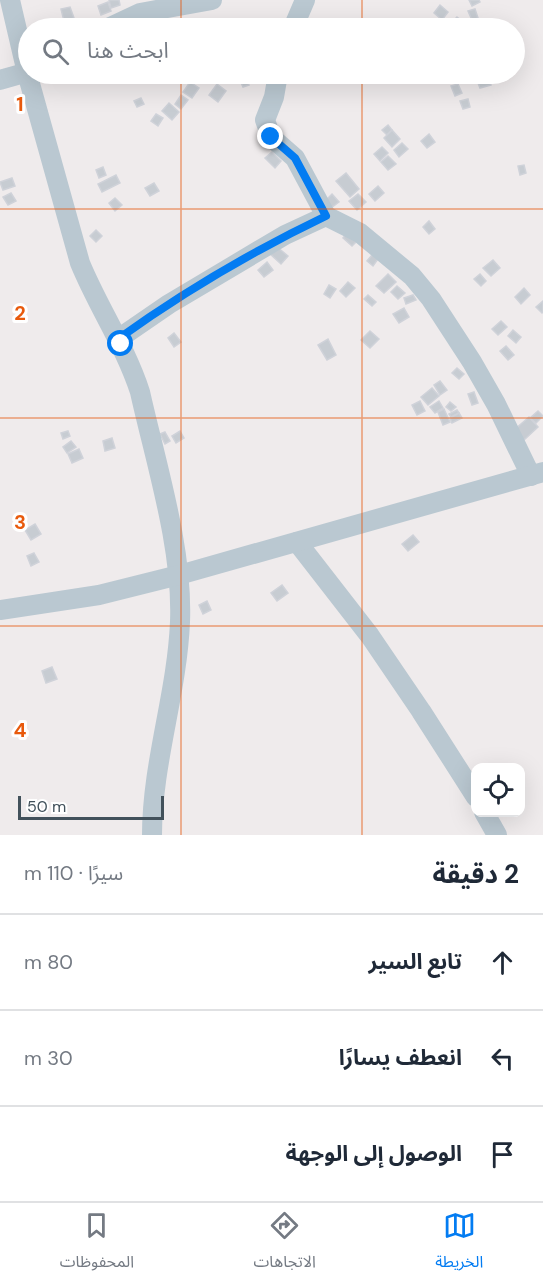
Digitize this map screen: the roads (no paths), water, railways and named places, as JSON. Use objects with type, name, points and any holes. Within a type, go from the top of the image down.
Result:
[{"type":"street","points":[[10,0],[18,32]]},
{"type":"street","points":[[129,18],[140,13],[212,0]]},
{"type":"street","points":[[297,18],[305,0]]},
{"type":"street","points":[[0,80],[18,75]]},
{"type":"street","points":[[31,84],[80,263],[132,367],[140,392],[179,575],[180,621],[177,661],[152,804],[152,835]]},
{"type":"street","points":[[0,610],[99,595],[179,575],[537,474],[448,323],[431,299],[412,276],[360,233],[326,216],[295,158],[271,137],[265,120],[276,84]]},
{"type":"street","points":[[118,339],[169,304],[285,236],[326,216]]},
{"type":"street","points":[[297,542],[370,636],[471,789]]},
{"type":"street","points":[[486,817],[496,835]]}]
